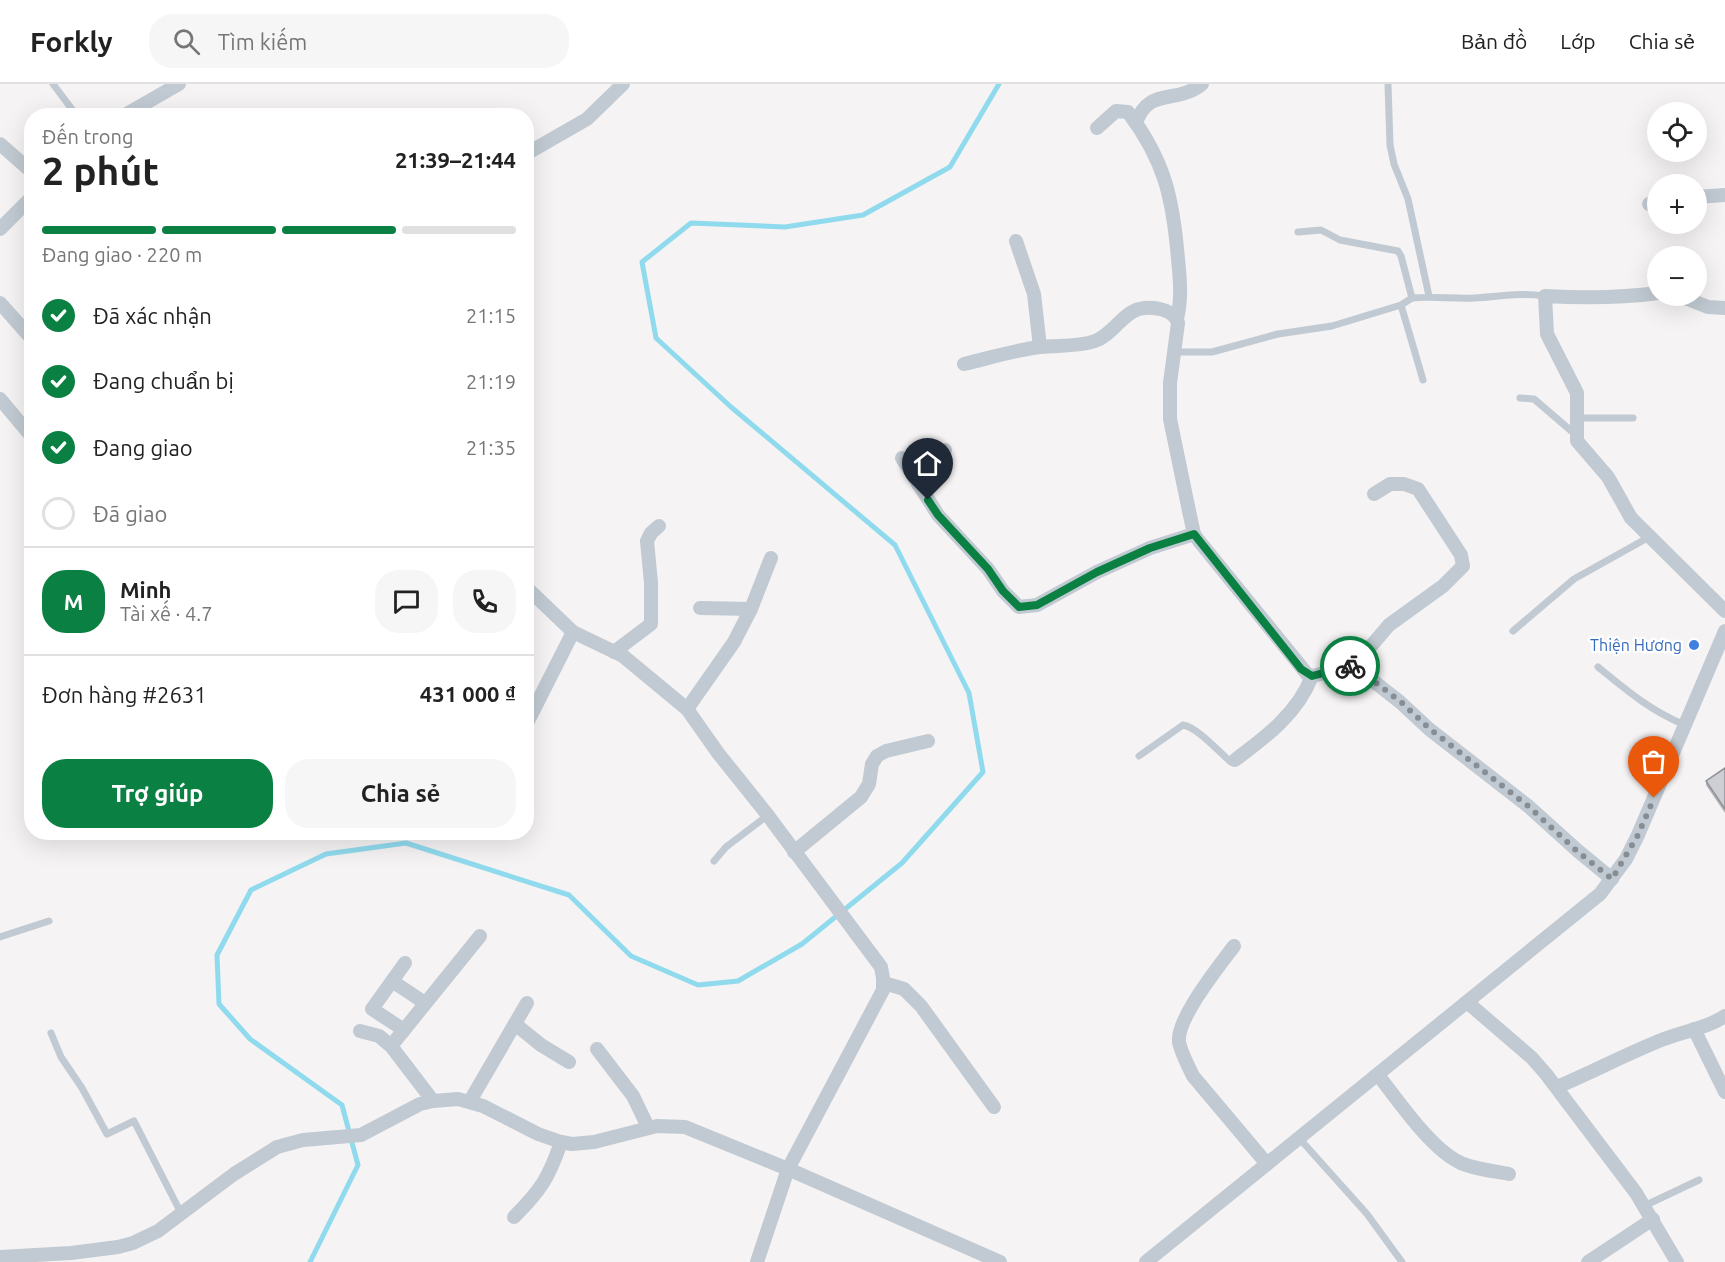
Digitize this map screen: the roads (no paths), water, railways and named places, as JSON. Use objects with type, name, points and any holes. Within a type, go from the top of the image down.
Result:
[{"type":"street","points":[[137,108],[179,84]]},
{"type":"street","points":[[534,149],[587,119],[623,84]]},
{"type":"street","points":[[1136,123],[1140,111],[1148,103],[1184,94],[1202,84]]},
{"type":"street","points":[[1097,128],[1116,111],[1128,112],[1148,142],[1167,181],[1175,218],[1181,301],[1177,319],[1176,352],[1170,383],[1170,420],[1194,534],[1301,669],[1312,676],[1354,666],[1389,625],[1443,586],[1463,566],[1461,555],[1418,489],[1404,484],[1390,484],[1374,494]]},
{"type":"street","points":[[0,144],[24,165]]},
{"type":"street","points":[[1707,196],[1725,195]]},
{"type":"street","points":[[0,229],[24,205]]},
{"type":"street","points":[[1016,241],[1034,294],[1040,347]]},
{"type":"street","points":[[1647,294],[1545,296],[1547,333],[1577,393],[1576,435],[1580,447],[1600,465],[1631,518],[1725,611]]},
{"type":"street","points":[[0,303],[24,330]]},
{"type":"street","points":[[1705,306],[1725,308]]},
{"type":"street","points":[[964,364],[1040,347],[1097,341],[1134,311],[1141,308],[1170,312],[1177,319]]},
{"type":"street","points":[[0,399],[24,428]]},
{"type":"street","points":[[918,484],[945,450]]},
{"type":"street","points":[[902,458],[938,515],[988,569],[1003,591],[1019,607],[1037,605],[1097,572],[1150,548],[1194,534]]},
{"type":"street","points":[[614,652],[651,624],[651,583],[647,541],[651,533],[659,526]]},
{"type":"street","points":[[687,709],[734,642],[751,609],[771,558]]},
{"type":"street","points":[[534,595],[573,632],[623,656],[687,709],[880,967],[883,990],[788,1169],[758,1262]]},
{"type":"street","points":[[700,608],[751,609]]},
{"type":"street","points":[[1146,1262],[1600,894],[1612,879],[1638,835],[1725,631]]},
{"type":"street","points":[[534,709],[573,632]]},
{"type":"street","points":[[1354,666],[1528,806],[1578,852],[1612,879]]},
{"type":"street","points":[[1235,760],[1287,716],[1306,691],[1312,676]]},
{"type":"street","points":[[794,852],[861,797],[869,784],[872,764],[877,756],[886,751],[928,741]]},
{"type":"street","points":[[391,1046],[480,936]]},
{"type":"street","points":[[1234,946],[1194,1002],[1180,1029],[1179,1041],[1193,1076],[1267,1164]]},
{"type":"street","points":[[404,1030],[372,1009],[405,963]]},
{"type":"street","points":[[392,981],[425,1003]]},
{"type":"street","points":[[884,984],[904,989],[921,1006],[994,1107]]},
{"type":"street","points":[[1467,1002],[1532,1058],[1557,1087],[1653,1219],[1677,1262]]},
{"type":"street","points":[[470,1101],[527,1003]]},
{"type":"street","points":[[1557,1087],[1647,1046],[1714,1024],[1725,1016]]},
{"type":"street","points":[[515,1024],[541,1045],[569,1062]]},
{"type":"street","points":[[1694,1029],[1725,1092]]},
{"type":"street","points":[[360,1030],[379,1036],[391,1046],[432,1101]]},
{"type":"street","points":[[597,1048],[633,1096],[648,1127]]},
{"type":"street","points":[[1378,1075],[1426,1133],[1446,1153],[1460,1163],[1509,1174]]},
{"type":"street","points":[[0,1257],[71,1253],[118,1247],[158,1231],[234,1174],[277,1147],[290,1142],[361,1135],[409,1109],[432,1101],[458,1099],[483,1106],[538,1134],[561,1142],[583,1144],[648,1127],[671,1125],[685,1127],[788,1169],[1000,1262]]},
{"type":"street","points":[[514,1217],[537,1194],[552,1168],[561,1142]]},
{"type":"street","points":[[1588,1262],[1653,1219]]},
{"type":"lane","points":[[53,84],[71,108]]},
{"type":"lane","points":[[1388,84],[1390,144],[1394,165],[1408,199],[1429,296]]},
{"type":"lane","points":[[1298,232],[1321,230],[1340,240],[1398,251],[1412,298]]},
{"type":"lane","points":[[1176,352],[1205,353],[1233,348],[1278,334],[1332,326],[1401,306],[1412,298],[1429,296],[1473,298],[1522,293],[1545,296]]},
{"type":"lane","points":[[1401,306],[1423,380]]},
{"type":"lane","points":[[1520,398],[1534,399],[1576,435]]},
{"type":"lane","points":[[1578,418],[1633,418]]},
{"type":"lane","points":[[1514,631],[1575,579],[1651,536]]},
{"type":"lane","points":[[1598,667],[1632,696],[1661,715],[1686,725]]},
{"type":"lane","points":[[1139,756],[1183,726],[1188,726],[1231,762],[1235,760]]},
{"type":"lane","points":[[714,861],[726,846],[768,815]]},
{"type":"lane","points":[[0,937],[49,921]]},
{"type":"lane","points":[[51,1033],[62,1057],[107,1134],[135,1121],[181,1213]]},
{"type":"lane","points":[[1299,1138],[1367,1214],[1402,1262]]},
{"type":"lane","points":[[1644,1206],[1699,1180]]},
{"type":"waterway","points":[[310,1262],[358,1165],[342,1105],[250,1039],[219,1004],[217,955],[251,890],[326,854],[406,843],[569,895],[631,956],[698,985],[738,981],[802,944],[902,863],[983,772],[969,693],[895,545],[731,407],[656,338],[642,262],[691,223],[785,227],[863,215],[950,167],[999,84]]},
{"type":"place","name":"Thiện Hương","points":[[1694,645]]}]
